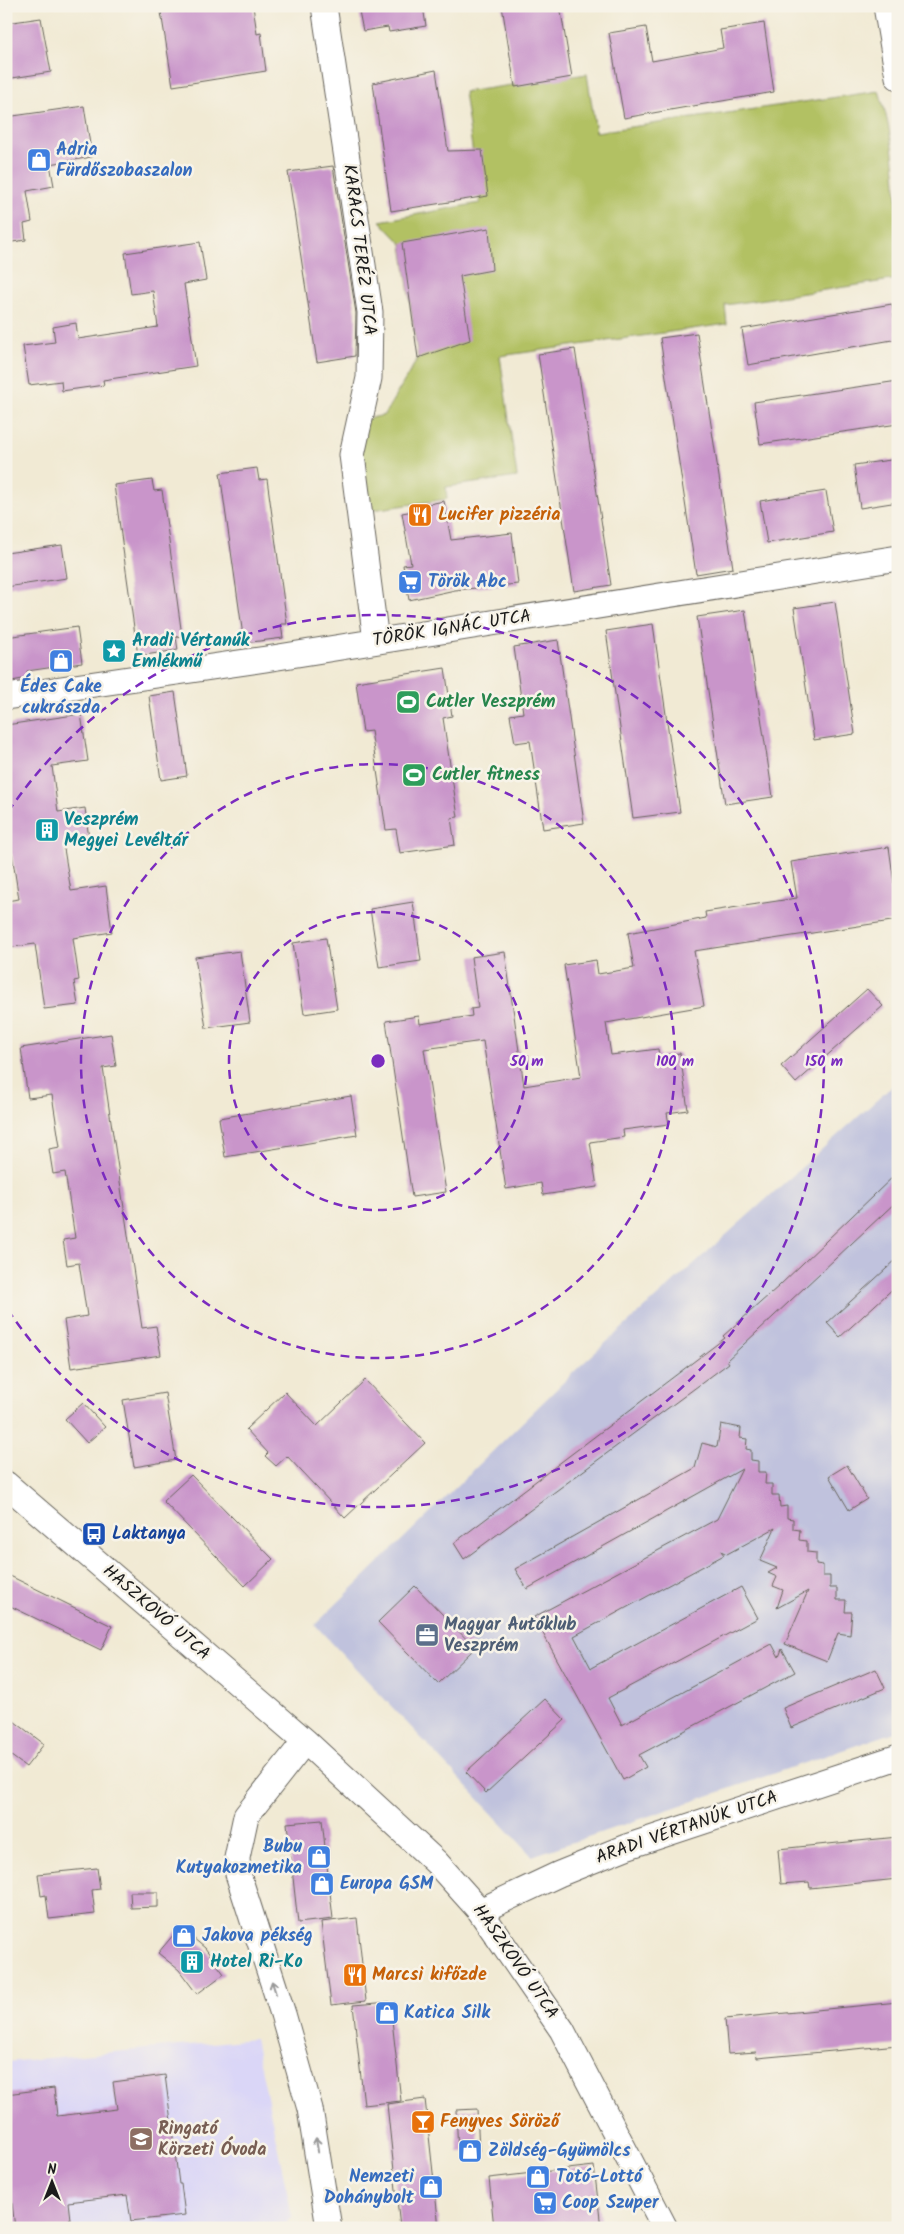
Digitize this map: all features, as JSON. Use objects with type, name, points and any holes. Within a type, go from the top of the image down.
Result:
[{"type":"street","name":"KARACS TERÉZ UTCA","points":[[324,6],[370,312],[369,378],[352,455],[376,641]]},
{"type":"street","points":[[886,6],[898,77]]},
{"type":"street","name":"TÖRÖK IGNÁC UTCA","points":[[6,697],[376,641],[898,558]]},
{"type":"street","name":"HASZKOVÓ UTCA","points":[[6,1484],[305,1741],[437,1863],[480,1911],[562,2030],[665,2228]]},
{"type":"street","points":[[305,1741],[246,1816],[237,1858],[238,1874],[283,2014],[310,2109],[329,2228]]},
{"type":"street","name":"ARADI VÉRTANÚK UTCA","points":[[480,1911],[559,1874],[626,1847],[898,1757]]},
{"type":"shaded area","points":[[898,1081],[898,1731],[532,1856],[315,1625],[580,1366]]},
{"type":"shaded area","name":"Ringató Körzeti Óvoda","points":[[255,2039],[292,2216],[283,2228],[6,2228],[6,2062]]},
{"type":"green space","points":[[587,74],[596,132],[879,91],[886,114],[894,160],[898,279],[725,305],[727,324],[500,356],[517,477],[446,487],[447,499],[359,512],[358,421],[384,415],[418,358],[402,244],[380,221],[480,203],[464,92]]},
{"type":"building","points":[[160,6],[253,6],[257,34],[261,33],[266,71],[173,86]]},
{"type":"building","points":[[358,6],[423,6],[426,26],[389,32],[388,27],[363,31]]},
{"type":"building","points":[[502,6],[560,6],[572,77],[515,87]]},
{"type":"building","points":[[41,18],[51,72],[6,79],[6,23]]},
{"type":"building","points":[[764,23],[774,92],[624,118],[609,33],[646,27],[652,61],[723,48],[720,30]]},
{"type":"building","points":[[436,70],[448,151],[482,150],[488,196],[391,211],[373,83]]},
{"type":"building","name":"Adria Fürdőszobaszalon","points":[[84,106],[92,157],[50,164],[54,186],[27,191],[32,222],[24,224],[26,240],[6,243],[6,117]]},
{"type":"building","points":[[333,166],[356,313],[355,356],[317,362],[288,172]]},
{"type":"building","points":[[489,228],[492,270],[460,276],[470,340],[418,358],[402,243]]},
{"type":"building","points":[[200,242],[206,280],[184,284],[196,366],[103,380],[104,385],[62,391],[61,381],[29,385],[23,346],[55,342],[53,327],[76,323],[78,339],[158,327],[153,291],[131,294],[125,253]]},
{"type":"building","points":[[892,304],[898,339],[748,365],[742,329]]},
{"type":"building","points":[[697,333],[733,568],[696,574],[660,338]]},
{"type":"building","points":[[575,349],[611,585],[574,591],[538,354]]},
{"type":"building","points":[[898,381],[898,424],[760,444],[754,402]]},
{"type":"building","points":[[898,459],[898,502],[860,508],[854,465]]},
{"type":"building","points":[[257,468],[259,480],[267,479],[287,624],[281,624],[283,638],[244,643],[220,473]]},
{"type":"building","points":[[152,480],[154,491],[162,490],[182,636],[176,637],[178,650],[138,656],[114,485]]},
{"type":"building","points":[[826,491],[833,532],[767,543],[760,501]]},
{"type":"building","points":[[444,501],[451,540],[512,533],[518,584],[455,590],[409,600],[403,565],[411,564],[402,513],[425,509],[424,505]]},
{"type":"building","points":[[62,545],[67,578],[6,587],[6,553]]},
{"type":"building","points":[[835,602],[855,734],[814,740],[794,608]]},
{"type":"building","points":[[745,610],[773,797],[725,804],[697,617]]},
{"type":"building","points":[[653,624],[680,812],[633,818],[606,631]]},
{"type":"building","points":[[77,627],[82,663],[27,671],[28,678],[6,682],[6,637]]},
{"type":"building","points":[[558,640],[584,823],[543,829],[530,741],[515,743],[510,715],[523,713],[514,647]]},
{"type":"building","name":"Cutler fitness","points":[[445,668],[452,716],[443,718],[458,817],[451,818],[455,845],[400,853],[396,829],[386,830],[371,731],[363,732],[356,682]]},
{"type":"building","points":[[175,692],[187,776],[161,780],[149,696]]},
{"type":"building","name":"Veszprém Megyei Levéltár","points":[[81,714],[88,761],[52,766],[58,812],[85,808],[89,839],[63,843],[71,891],[106,886],[112,932],[73,938],[79,980],[74,981],[78,1005],[44,1009],[35,944],[6,948],[6,901],[19,899],[12,854],[6,855],[6,725]]},
{"type":"building","points":[[889,847],[894,883],[898,882],[898,920],[694,951],[704,1006],[606,1023],[611,1055],[658,1049],[659,1056],[680,1053],[688,1110],[667,1113],[669,1124],[623,1130],[624,1137],[590,1142],[597,1187],[543,1195],[541,1183],[506,1189],[483,1041],[424,1049],[446,1192],[412,1197],[386,1021],[419,1016],[420,1024],[472,1016],[471,1009],[478,1008],[471,957],[505,952],[524,1086],[581,1077],[564,965],[596,960],[598,974],[634,968],[628,933],[706,918],[705,912],[797,898],[791,862]]},
{"type":"building","points":[[413,902],[421,961],[379,967],[370,909]]},
{"type":"building","points":[[326,938],[337,1009],[304,1014],[293,943]]},
{"type":"building","points":[[240,951],[250,1022],[206,1028],[195,957]]},
{"type":"building","points":[[867,989],[883,1006],[796,1083],[781,1066]]},
{"type":"building","points":[[111,1034],[116,1066],[103,1068],[142,1328],[156,1326],[161,1355],[71,1368],[64,1320],[87,1316],[79,1263],[67,1265],[63,1240],[75,1238],[65,1172],[53,1174],[49,1149],[60,1147],[52,1095],[28,1098],[21,1048]]},
{"type":"building","points":[[351,1096],[357,1135],[225,1157],[219,1118]]},
{"type":"building","points":[[898,1172],[898,1200],[727,1360],[729,1363],[464,1559],[454,1543],[725,1338],[723,1336],[779,1286]]},
{"type":"building","points":[[898,1258],[898,1284],[840,1337],[827,1323]]},
{"type":"building","points":[[365,1380],[425,1443],[345,1518],[287,1456],[276,1466],[265,1456],[268,1453],[246,1429],[285,1392],[317,1426]]},
{"type":"building","points":[[165,1393],[176,1460],[134,1467],[123,1400]]},
{"type":"building","points":[[83,1403],[105,1427],[87,1443],[65,1419]]},
{"type":"building","points":[[721,1424],[741,1428],[740,1438],[747,1439],[746,1449],[751,1450],[751,1460],[758,1461],[758,1472],[766,1472],[765,1484],[772,1484],[772,1495],[779,1495],[780,1507],[787,1506],[787,1518],[793,1519],[793,1529],[800,1530],[799,1540],[807,1541],[807,1552],[816,1553],[816,1564],[823,1565],[823,1576],[830,1576],[830,1588],[837,1588],[837,1600],[846,1600],[845,1612],[852,1612],[850,1635],[838,1633],[827,1661],[785,1644],[808,1591],[777,1608],[783,1590],[773,1586],[777,1577],[768,1573],[777,1568],[760,1561],[775,1528],[727,1554],[721,1551],[724,1555],[574,1636],[591,1668],[741,1587],[758,1618],[608,1698],[622,1725],[772,1644],[779,1657],[782,1649],[795,1672],[639,1755],[646,1767],[623,1780],[534,1617],[717,1519],[742,1469],[527,1589],[515,1569],[695,1468],[702,1443],[717,1447]]},
{"type":"building","points":[[847,1465],[867,1499],[849,1510],[829,1476]]},
{"type":"building","points":[[191,1475],[273,1559],[245,1586],[163,1501]]},
{"type":"building","points":[[6,1574],[112,1626],[101,1650],[6,1604]]},
{"type":"building","name":"Magyar Autóklub Veszprém","points":[[415,1586],[475,1648],[438,1684],[378,1622]]},
{"type":"building","points":[[876,1669],[885,1688],[791,1728],[783,1708]]},
{"type":"building","points":[[545,1699],[565,1720],[486,1793],[466,1772]]},
{"type":"building","points":[[6,1715],[44,1744],[26,1767],[6,1752]]},
{"type":"building","points":[[322,1820],[333,1919],[298,1923],[287,1823]]},
{"type":"building","points":[[898,1837],[898,1879],[810,1888],[809,1882],[781,1884],[778,1849]]},
{"type":"building","points":[[97,1868],[100,1889],[92,1890],[95,1914],[49,1919],[46,1895],[41,1896],[38,1874]]},
{"type":"building","points":[[130,1892],[158,1892],[158,1907],[131,1908]]},
{"type":"building","points":[[357,1918],[366,2001],[331,2005],[321,1922]]},
{"type":"building","name":"Hotel Ri-Ko","points":[[180,1927],[205,1948],[224,1974],[197,1994],[179,1970],[158,1953]]},
{"type":"building","points":[[390,2002],[401,2101],[364,2105],[353,2005]]},
{"type":"building","points":[[898,2002],[898,2045],[757,2058],[756,2052],[728,2054],[725,2019]]},
{"type":"building","points":[[165,2075],[179,2184],[181,2184],[185,2215],[131,2221],[127,2195],[68,2202],[71,2228],[15,2228],[6,2153],[6,2094],[54,2088],[57,2116],[117,2109],[113,2082]]},
{"type":"building","points":[[425,2099],[439,2228],[400,2228],[387,2104]]},
{"type":"building","points":[[477,2109],[479,2151],[458,2152],[456,2110]]},
{"type":"building","name":"Coop Szuper","points":[[594,2166],[601,2228],[494,2228],[489,2178]]},
{"type":"place","name":"Adria Fürdőszobaszalon","points":[[39,160]]},
{"type":"place","name":"Lucifer pizzéria","points":[[420,515]]},
{"type":"place","name":"Török Abc","points":[[410,582]]},
{"type":"place","name":"Aradi Vértanúk Emlékmű","points":[[114,651]]},
{"type":"place","name":"Édes Cake cukrászda","points":[[61,661]]},
{"type":"place","name":"Cutler Veszprém","points":[[408,702]]},
{"type":"place","name":"Cutler fitness","points":[[414,775]]},
{"type":"place","name":"Veszprém Megyei Levéltár","points":[[47,830]]},
{"type":"place","name":"Laktanya","points":[[94,1534]]},
{"type":"place","name":"Magyar Autóklub Veszprém","points":[[427,1635]]},
{"type":"place","name":"Bubu Kutyakozmetika","points":[[319,1857]]},
{"type":"place","name":"Europa GSM","points":[[322,1884]]},
{"type":"place","name":"Jakova pékség","points":[[184,1936]]},
{"type":"place","name":"Hotel Ri-Ko","points":[[192,1962]]},
{"type":"place","name":"Marcsi kifőzde","points":[[355,1975]]},
{"type":"place","name":"Katica Silk","points":[[387,2013]]},
{"type":"place","name":"Fenyves Söröző","points":[[423,2122]]},
{"type":"place","name":"Ringató Körzeti Óvoda","points":[[141,2139]]},
{"type":"place","name":"Zöldség-Gyümölcs","points":[[470,2151]]},
{"type":"place","name":"Totó-Lottó","points":[[538,2177]]},
{"type":"place","name":"Nemzeti Dohánybolt","points":[[431,2187]]},
{"type":"place","name":"Coop Szuper","points":[[545,2203]]}]
